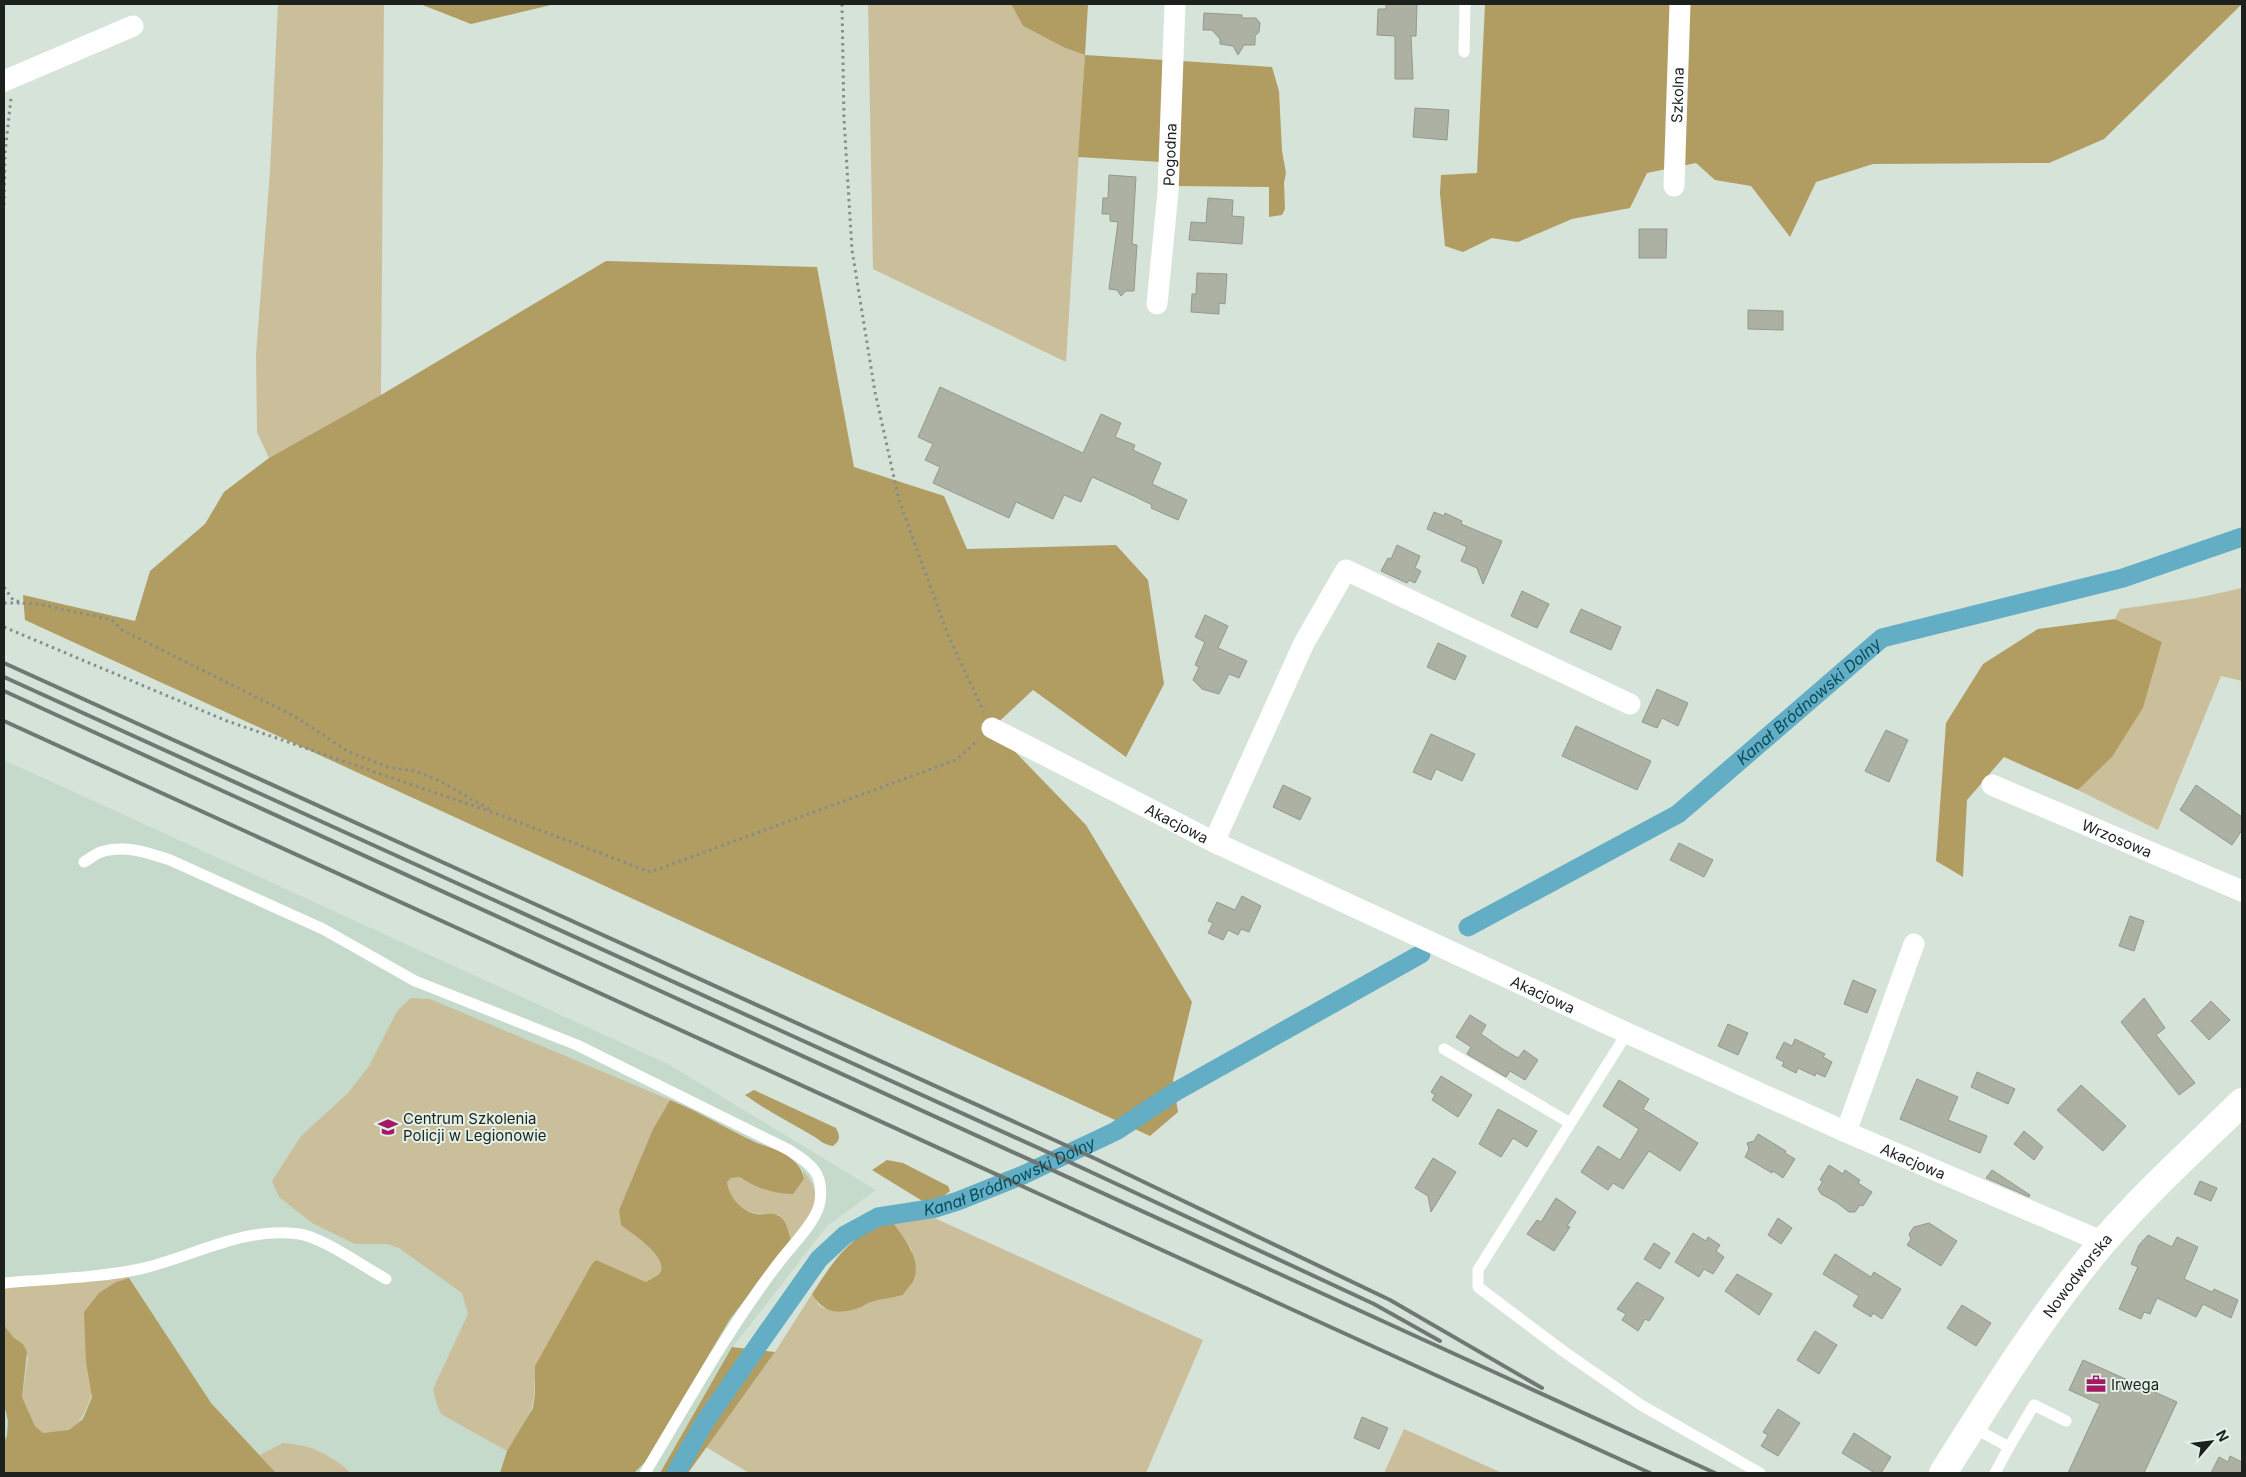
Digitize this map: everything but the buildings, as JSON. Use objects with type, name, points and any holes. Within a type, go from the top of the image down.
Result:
[{"type":"main road","name":"Nowodworska","points":[[1943,1473],[2000,1383],[2064,1292],[2104,1242],[2150,1192],[2242,1102]]},
{"type":"street","name":"Pogodna","points":[[1157,304],[1168,192],[1175,4]]},
{"type":"street","name":"Szkolna","points":[[1674,186],[1680,4]]},
{"type":"street","points":[[8,79],[133,26]]},
{"type":"street","points":[[1214,842],[1304,643],[1346,570],[1630,704]]},
{"type":"street","name":"Akacjowa","points":[[992,728],[1214,842],[1627,1033],[1846,1132],[2104,1242]]},
{"type":"street","name":"Wrzosowa","points":[[1992,785],[2242,891]]},
{"type":"street","points":[[1846,1132],[1914,944]]},
{"type":"lane","points":[[1464,52],[1465,4]]},
{"type":"lane","points":[[84,862],[101,852],[120,850],[144,852],[170,860],[323,929],[415,981],[577,1045],[789,1150],[811,1165],[821,1189],[817,1214],[769,1276],[645,1473]]},
{"type":"lane","points":[[1627,1033],[1478,1270],[1478,1288],[1563,1351],[1641,1405],[1760,1473]]},
{"type":"lane","points":[[1444,1049],[1570,1123]]},
{"type":"lane","points":[[4,1283],[140,1268],[214,1245],[265,1232],[300,1234],[322,1243],[386,1279]]},
{"type":"lane","points":[[1995,1473],[2034,1405],[2066,1421]]},
{"type":"lane","points":[[1972,1427],[2010,1446]]},
{"type":"path","points":[[4,627],[227,721],[500,815],[650,872],[956,760],[992,728],[948,635],[899,500],[875,392],[852,250],[844,119],[842,4]]},
{"type":"path","points":[[4,205],[8,79]]},
{"type":"path","points":[[4,587],[13,600],[22,603]]},
{"type":"path","points":[[4,604],[40,604],[112,620],[122,630],[294,716],[348,751],[388,767],[414,771],[434,778],[500,815]]},
{"type":"shaded area","points":[[278,4],[384,4],[381,395],[269,458],[257,432],[256,355],[270,171]]},
{"type":"shaded area","points":[[420,4],[555,4],[471,24]]},
{"type":"shaded area","points":[[868,4],[1011,4],[1023,26],[1065,48],[1085,55],[1066,362],[873,269]]},
{"type":"shaded area","points":[[1011,4],[1088,4],[1085,55],[1065,48],[1023,26]]},
{"type":"shaded area","points":[[1485,4],[2242,4],[2104,139],[2049,163],[1873,164],[1816,182],[1790,237],[1751,186],[1715,180],[1696,163],[1647,173],[1630,208],[1572,219],[1518,242],[1492,238],[1463,252],[1445,246],[1440,193],[1441,175],[1477,173]]},
{"type":"shaded area","points":[[1085,55],[1164,60],[1161,162],[1078,157]]},
{"type":"shaded area","points":[[1182,61],[1272,67],[1279,91],[1282,151],[1286,173],[1284,183],[1285,209],[1282,215],[1269,217],[1269,187],[1176,186]]},
{"type":"shaded area","points":[[606,261],[817,267],[854,467],[944,496],[967,549],[1116,545],[1148,580],[1164,684],[1126,757],[1033,690],[992,728],[1086,825],[1192,1002],[1173,1080],[1178,1112],[1150,1136],[25,620],[23,595],[135,621],[150,571],[205,524],[224,492],[269,458],[381,395]]},
{"type":"shaded area","points":[[2242,588],[2242,681],[2221,676],[2158,830],[2078,790],[2112,757],[2143,708],[2162,642],[2115,619],[2120,609],[2197,598]]},
{"type":"shaded area","points":[[2115,619],[2162,642],[2143,708],[2112,757],[2078,790],[2004,757],[1967,800],[1963,877],[1936,861],[1946,723],[1983,664],[2038,629]]},
{"type":"shaded area","name":"Centrum Szkolenia Policji w Legionowie","points":[[4,760],[668,1064],[876,1190],[827,1226],[733,1347],[660,1473],[4,1473]]},
{"type":"shaded area","points":[[411,998],[430,999],[670,1100],[653,1129],[619,1210],[621,1225],[649,1247],[660,1261],[662,1268],[659,1274],[646,1282],[596,1260],[534,1383],[533,1402],[527,1419],[507,1451],[441,1414],[437,1405],[433,1389],[468,1314],[462,1293],[399,1248],[387,1244],[355,1244],[312,1223],[279,1197],[272,1181],[301,1136],[348,1093],[369,1066],[397,1011]]},
{"type":"shaded area","points":[[754,1090],[836,1128],[839,1140],[833,1146],[825,1143],[745,1095]]},
{"type":"shaded area","points":[[670,1100],[757,1143],[782,1152],[797,1164],[804,1179],[793,1194],[765,1190],[740,1177],[731,1178],[727,1182],[733,1198],[745,1210],[759,1214],[773,1214],[782,1218],[786,1223],[791,1240],[730,1319],[645,1462],[634,1473],[500,1473],[507,1451],[533,1408],[535,1366],[592,1264],[596,1260],[646,1282],[659,1274],[662,1268],[660,1261],[649,1247],[621,1225],[619,1210],[653,1129]]},
{"type":"shaded area","points":[[887,1160],[903,1163],[948,1186],[950,1191],[938,1201],[924,1202],[872,1170]]},
{"type":"shaded area","points":[[803,1171],[813,1187],[816,1206],[791,1240],[784,1220],[779,1215],[761,1214],[745,1209],[733,1199],[729,1192],[727,1182],[731,1178],[740,1177],[765,1190],[793,1194],[804,1179]]},
{"type":"shaded area","points":[[930,1216],[1203,1340],[1146,1473],[749,1473],[706,1447],[775,1352],[812,1294],[819,1305],[824,1308],[861,1307],[870,1302],[903,1295],[912,1250],[892,1221]]},
{"type":"shaded area","points":[[892,1221],[910,1248],[915,1264],[914,1279],[903,1295],[871,1302],[853,1310],[839,1312],[822,1306],[812,1294],[836,1259],[865,1233],[877,1226]]},
{"type":"shaded area","points":[[127,1273],[129,1278],[116,1282],[106,1339],[87,1406],[79,1421],[70,1430],[43,1433],[35,1426],[22,1397],[28,1357],[23,1344],[13,1337],[4,1325],[4,1289]]},
{"type":"shaded area","points":[[129,1278],[211,1403],[276,1473],[4,1473],[4,1442],[7,1436],[8,1421],[4,1404],[4,1325],[13,1337],[23,1344],[27,1352],[22,1397],[35,1426],[43,1433],[69,1430],[83,1419],[92,1397],[86,1362],[84,1312],[99,1293],[116,1282]]},
{"type":"shaded area","points":[[732,1347],[775,1352],[688,1473],[660,1473]]},
{"type":"shaded area","points":[[1404,1429],[1502,1473],[1384,1473]]},
{"type":"shaded area","points":[[283,1443],[311,1448],[335,1461],[351,1473],[276,1473],[260,1455]]},
{"type":"waterway","name":"Kanał Bródnowski Dolny","points":[[1468,927],[1678,814],[1882,638],[2123,578],[2242,537]]},
{"type":"waterway","name":"Kanał Bródnowski Dolny","points":[[676,1473],[704,1423],[819,1259],[845,1235],[878,1217],[936,1208],[958,1201],[1023,1175],[1116,1131],[1175,1092],[1421,954]]},
{"type":"railway","points":[[4,663],[1096,1159],[1390,1300],[1542,1388]]},
{"type":"railway","points":[[4,677],[1078,1166],[1374,1304],[1440,1341]]},
{"type":"railway","points":[[4,691],[1715,1473]]},
{"type":"railway","points":[[4,721],[1650,1473]]},
{"type":"place","name":"Centrum Szkolenia Policji w Legionowie","points":[[388,1127]]},
{"type":"place","name":"Irwega","points":[[2096,1384]]}]
